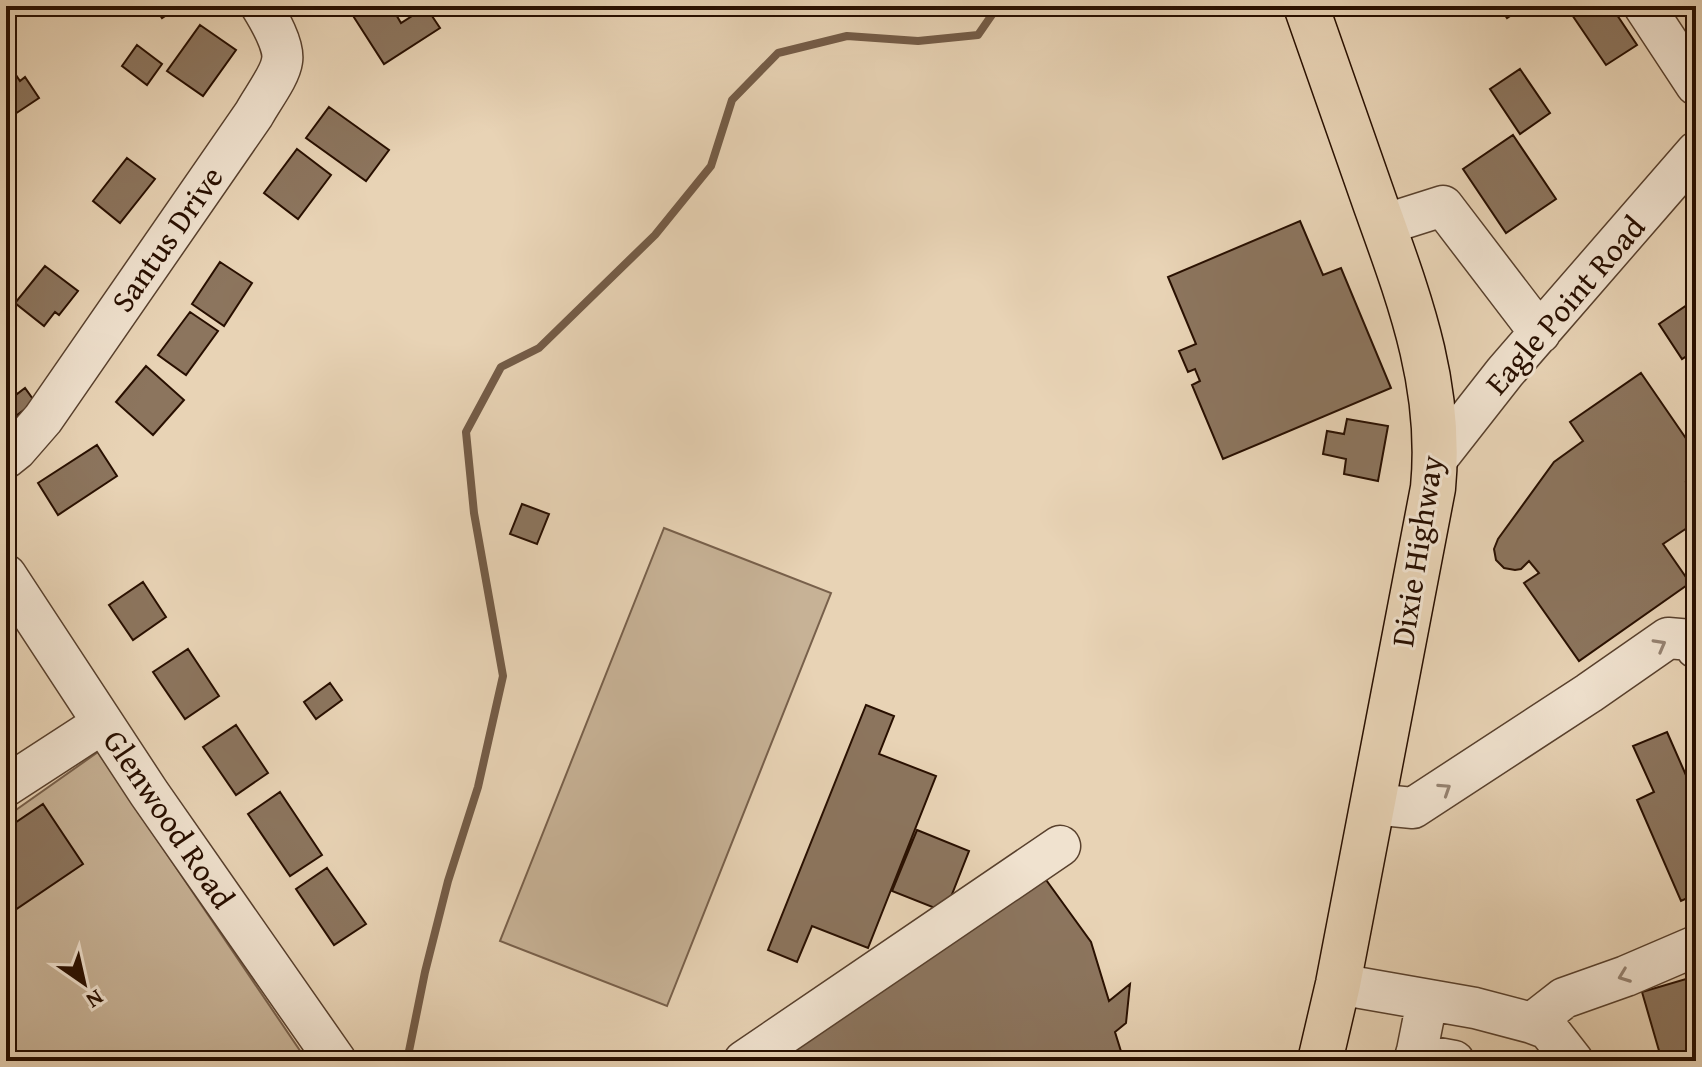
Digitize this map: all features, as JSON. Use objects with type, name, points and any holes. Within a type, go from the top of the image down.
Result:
[{"type":"main road","name":"Dixie Highway","points":[[1306,6],[1415,316],[1433,403],[1436,460],[1338,984],[1320,1061]]},
{"type":"street","name":"Santus Drive","points":[[6,458],[43,419],[254,114],[275,78],[283,59],[276,32],[261,6]]},
{"type":"street","points":[[1644,6],[1696,85]]},
{"type":"street","name":"Eagle Point Road","points":[[1436,460],[1505,372],[1696,152]]},
{"type":"street","points":[[1383,225],[1443,206],[1540,333]]},
{"type":"street","name":"Glenwood Road","points":[[6,575],[149,793],[336,1061]]},
{"type":"street","points":[[1372,804],[1413,808],[1668,638],[1691,640],[1696,648]]},
{"type":"street","points":[[6,786],[103,723]]},
{"type":"street","points":[[744,1061],[1060,846]]},
{"type":"street","points":[[1532,1023],[1564,998],[1696,946]]},
{"type":"street","points":[[1338,984],[1475,1008],[1532,1023],[1548,1029],[1573,1061]]},
{"type":"street","points":[[1427,1001],[1428,1059]]},
{"type":"shaded area","points":[[664,528],[831,593],[667,1006],[500,941]]},
{"type":"shaded area","points":[[98,752],[307,1061],[6,1061],[6,817]]},
{"type":"building","points":[[154,6],[180,6],[162,18]]},
{"type":"building","points":[[391,6],[401,23],[426,7],[440,28],[384,64],[348,8]]},
{"type":"building","points":[[1499,6],[1525,6],[1507,18]]},
{"type":"building","points":[[1566,6],[1611,6],[1637,45],[1606,65]]},
{"type":"building","points":[[200,25],[236,50],[203,96],[167,71]]},
{"type":"building","points":[[137,45],[162,64],[147,85],[122,66]]},
{"type":"building","points":[[6,60],[20,81],[25,77],[39,98],[6,120]]},
{"type":"building","points":[[1520,69],[1550,113],[1520,134],[1490,89]]},
{"type":"building","points":[[329,107],[389,150],[366,181],[306,138]]},
{"type":"building","points":[[1513,135],[1556,199],[1506,233],[1463,169]]},
{"type":"building","points":[[297,149],[331,175],[298,219],[264,193]]},
{"type":"building","points":[[127,158],[155,179],[120,223],[93,201]]},
{"type":"building","points":[[1300,221],[1323,275],[1341,268],[1391,388],[1223,459],[1192,385],[1200,381],[1195,369],[1188,372],[1179,351],[1196,344],[1168,277]]},
{"type":"building","points":[[220,262],[252,283],[224,326],[192,304]]},
{"type":"building","points":[[45,266],[78,291],[59,315],[55,312],[44,326],[15,303]]},
{"type":"building","points":[[1690,303],[1696,313],[1696,350],[1682,359],[1659,324]]},
{"type":"building","points":[[190,312],[218,331],[186,375],[158,355]]},
{"type":"building","points":[[146,366],[184,400],[153,435],[116,402]]},
{"type":"building","points":[[1641,373],[1696,453],[1696,475],[1686,482],[1696,496],[1696,522],[1663,544],[1690,583],[1579,661],[1524,583],[1539,573],[1529,561],[1521,569],[1504,568],[1496,560],[1494,549],[1554,462],[1583,441],[1570,422]]},
{"type":"building","points":[[6,379],[17,394],[25,388],[35,402],[6,423]]},
{"type":"building","points":[[1347,419],[1388,426],[1378,481],[1344,474],[1346,459],[1323,454],[1327,431],[1344,434]]},
{"type":"building","points":[[97,445],[117,476],[58,515],[38,483]]},
{"type":"building","points":[[522,504],[549,514],[537,544],[510,534]]},
{"type":"building","points":[[143,582],[166,617],[133,640],[109,605]]},
{"type":"building","points":[[188,649],[219,696],[185,719],[153,672]]},
{"type":"building","points":[[330,683],[342,700],[316,719],[304,702]]},
{"type":"building","points":[[866,705],[894,716],[879,754],[936,776],[868,948],[812,926],[797,962],[768,950]]},
{"type":"building","points":[[236,725],[268,773],[236,795],[203,747]]},
{"type":"building","points":[[1667,732],[1696,798],[1696,894],[1681,901],[1637,800],[1654,792],[1633,746]]},
{"type":"building","points":[[280,792],[322,855],[290,876],[248,814]]},
{"type":"building","points":[[43,804],[83,864],[15,910],[6,896],[6,829]]},
{"type":"building","points":[[917,830],[969,851],[945,912],[892,891]]},
{"type":"building","points":[[1036,866],[1091,942],[1109,1001],[1130,984],[1126,1023],[1115,1032],[1124,1061],[768,1061]]},
{"type":"building","points":[[327,868],[366,924],[334,945],[296,889]]},
{"type":"building","points":[[1696,976],[1696,1061],[1662,1061],[1642,992]]},
{"type":"waterway","points":[[407,1061],[425,972],[448,881],[478,787],[503,676],[474,513],[466,432],[501,367],[539,348],[655,235],[711,166],[732,100],[778,53],[847,36],[918,41],[978,35],[998,6]]}]
